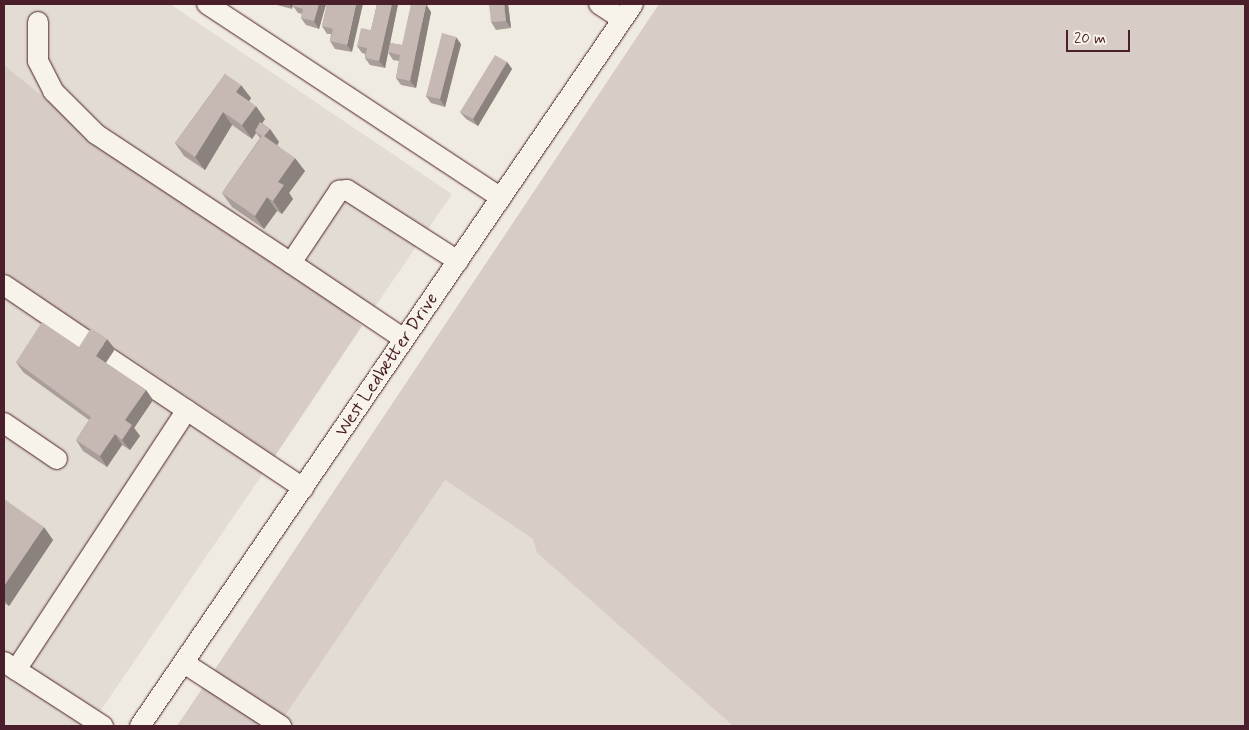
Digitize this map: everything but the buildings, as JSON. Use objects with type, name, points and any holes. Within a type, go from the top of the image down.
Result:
[{"type":"street","points":[[207,4],[501,198]]},
{"type":"street","points":[[599,4],[628,12]]},
{"type":"street","name":"West Ledbetter Drive","points":[[140,726],[628,12]]},
{"type":"street","points":[[38,22],[38,61],[53,91],[96,134],[404,339]]},
{"type":"street","points":[[291,263],[343,189],[458,261]]},
{"type":"street","points":[[4,285],[303,488]]},
{"type":"street","points":[[103,726],[10,666],[187,410]]},
{"type":"street","points":[[4,423],[58,459]]},
{"type":"street","points":[[184,663],[281,726]]},
{"type":"shaded area","points":[[4,4],[170,4],[452,194],[364,323],[118,157],[4,65]]},
{"type":"shaded area","points":[[659,4],[1245,4],[1245,726],[733,726],[537,553],[533,539],[445,480],[278,726],[177,726]]},
{"type":"shaded area","points":[[4,65],[118,157],[337,304],[362,326],[275,456],[4,272]]},
{"type":"shaded area","points":[[4,272],[275,456],[90,726],[4,726]]},
{"type":"shaded area","points":[[445,480],[533,539],[537,553],[733,726],[278,726]]}]
